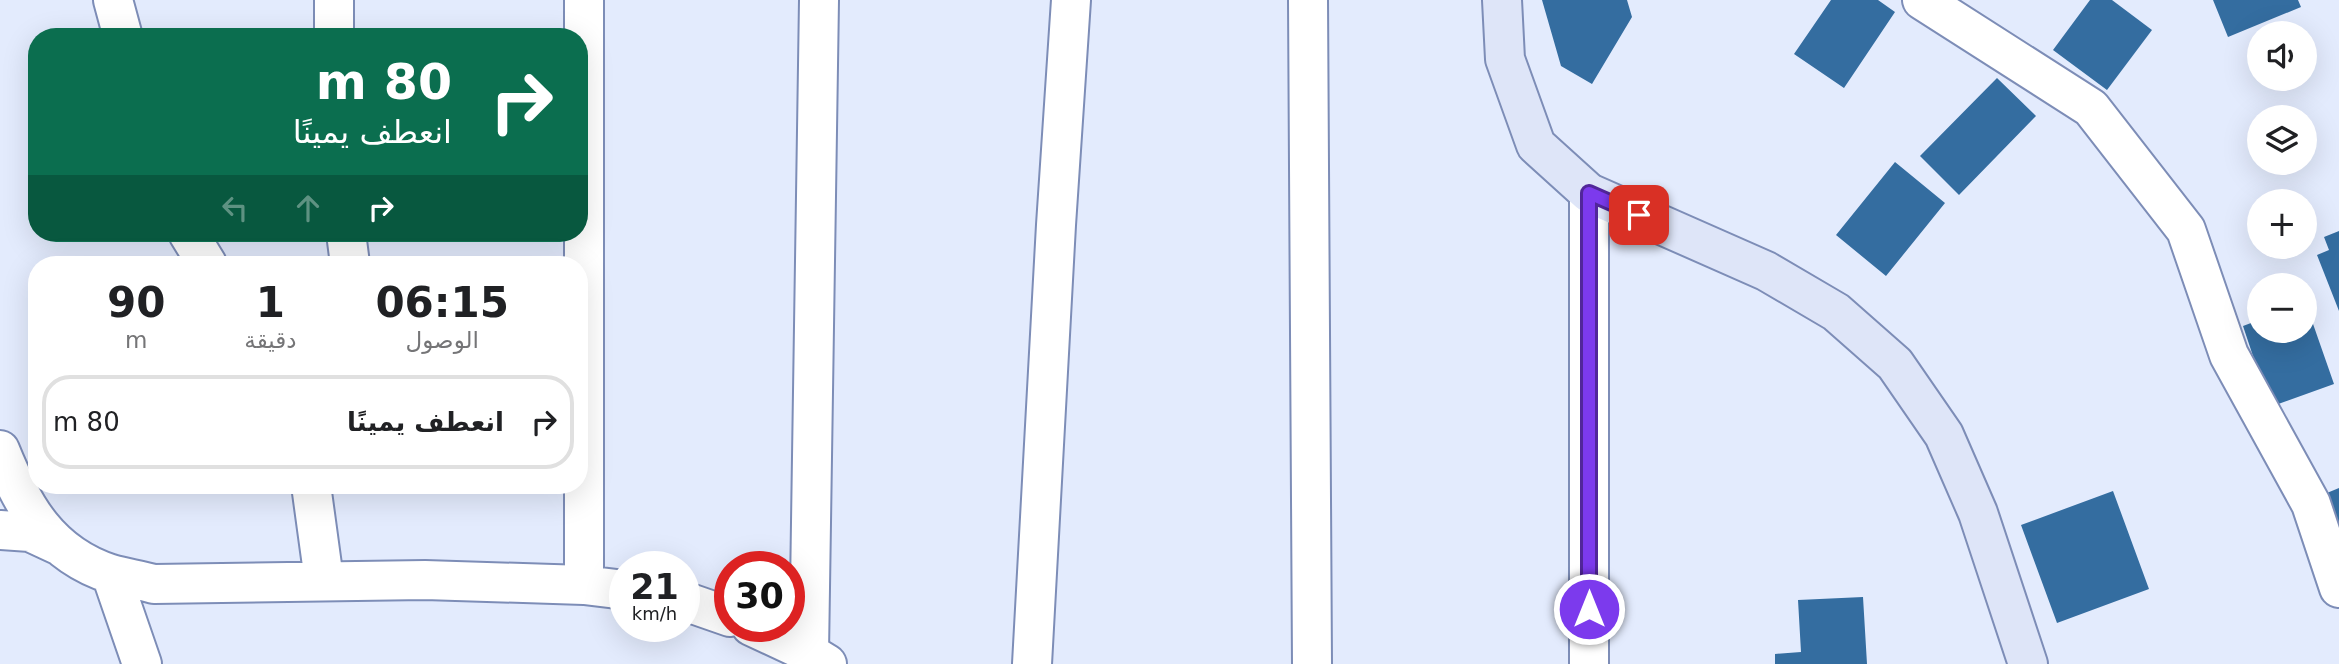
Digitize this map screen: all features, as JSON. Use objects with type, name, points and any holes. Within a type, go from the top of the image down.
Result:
[{"type":"main road","points":[[1502,0],[1505,59],[1536,145],[1589,193],[1766,271],[1836,313],[1895,364],[1949,446],[1978,513],[2028,664]]},
{"type":"street","points":[[113,0],[121,28]]},
{"type":"street","points":[[334,0],[334,28]]},
{"type":"street","points":[[584,0],[584,28]]},
{"type":"street","points":[[784,642],[818,658],[819,0]]},
{"type":"street","points":[[1032,664],[1071,0]]},
{"type":"street","points":[[1308,0],[1312,664]]},
{"type":"street","points":[[1922,0],[2091,107],[2186,230],[2229,355],[2311,503],[2339,588]]},
{"type":"street","points":[[1589,193],[1589,664]]},
{"type":"street","points":[[0,450],[13,483],[33,519],[58,545],[81,561],[111,573],[154,584],[324,580],[584,584],[609,588]]},
{"type":"street","points":[[315,494],[324,580]]},
{"type":"street","points":[[584,494],[584,584]]},
{"type":"street","points":[[0,530],[30,533],[58,545]]},
{"type":"street","points":[[111,573],[142,664]]},
{"type":"building","points":[[1542,0],[1627,0],[1632,17],[1592,84],[1561,66]]},
{"type":"building","points":[[1831,0],[1878,0],[1895,12],[1844,88],[1794,54]]},
{"type":"building","points":[[2090,0],[2112,0],[2152,30],[2107,90],[2053,50]]},
{"type":"building","points":[[2213,0],[2298,0],[2301,7],[2267,21],[2247,21],[2247,29],[2228,37]]},
{"type":"building","points":[[1997,78],[2036,116],[1959,195],[1920,156]]},
{"type":"building","points":[[1895,162],[1945,203],[1886,276],[1836,235]]},
{"type":"building","points":[[2339,231],[2339,311],[2317,255],[2329,250],[2324,237]]},
{"type":"building","points":[[2317,335],[2334,384],[2270,407],[2249,343],[2317,343]]},
{"type":"building","points":[[2339,488],[2339,534],[2322,495]]},
{"type":"building","points":[[2113,491],[2149,589],[2057,623],[2021,525]]},
{"type":"building","points":[[1863,597],[1867,664],[1775,664],[1775,654],[1801,652],[1798,600]]},
{"type":"route","points":[[1589,609],[1589,193],[1639,215]]}]
